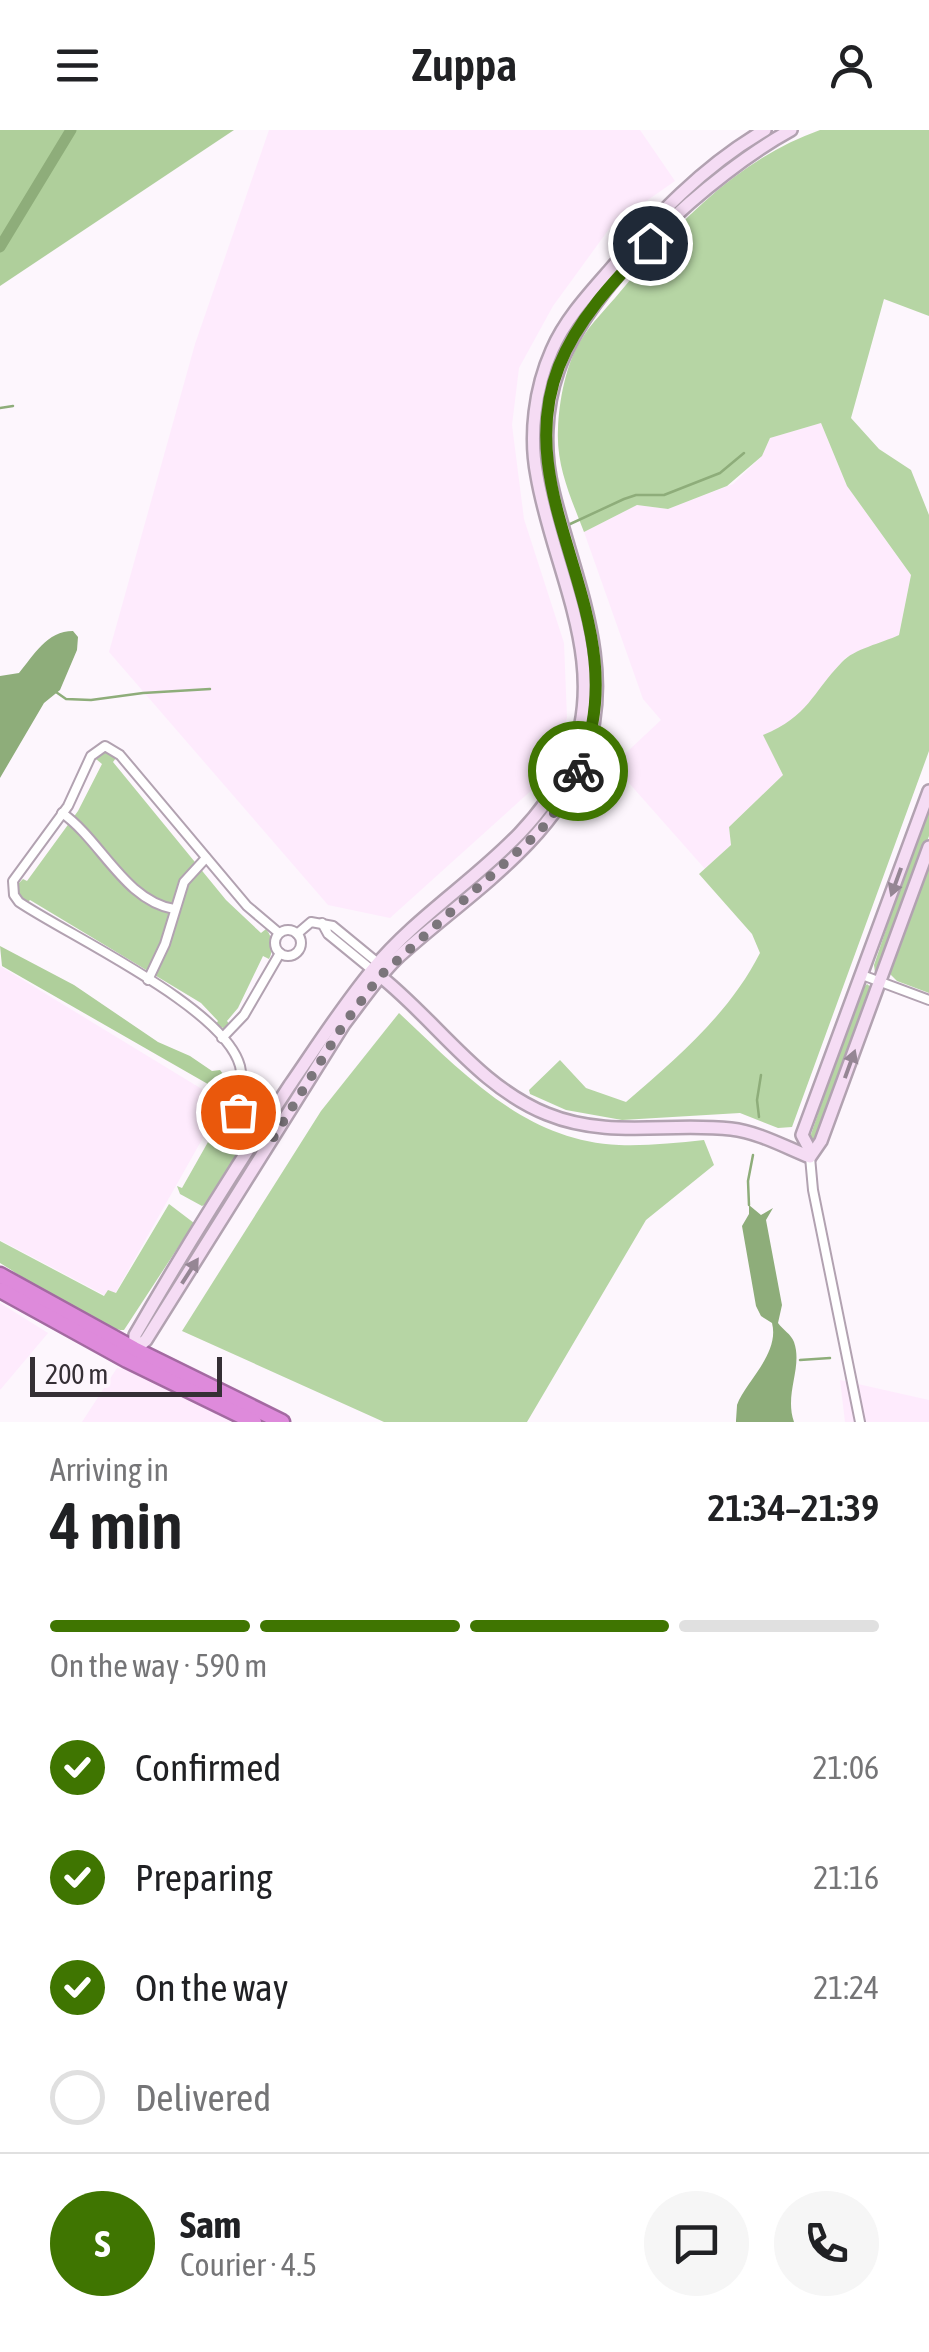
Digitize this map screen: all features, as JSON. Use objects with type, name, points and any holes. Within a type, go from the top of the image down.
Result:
[{"type":"highway","points":[[0,1275],[130,1355],[282,1422]]},
{"type":"highway","points":[[0,1290],[254,1422]]},
{"type":"main road","points":[[130,1355],[140,1326],[260,1131],[344,1006],[379,970],[537,834],[572,786],[590,738],[597,695],[596,648],[542,501],[534,458],[538,396],[554,347],[576,309],[679,194],[718,161],[765,130]]},
{"type":"main road","points":[[574,590],[548,461],[550,402],[565,354],[610,286],[698,193],[742,158],[791,130]]},
{"type":"main road","points":[[811,1155],[802,1135],[929,790]]},
{"type":"main road","points":[[811,1155],[821,1141],[929,847]]},
{"type":"main road","points":[[379,970],[498,1086],[550,1116],[616,1129],[738,1130],[811,1155]]},
{"type":"main road","points":[[130,1355],[146,1340],[379,970]]},
{"type":"street","points":[[272,1139],[238,1112],[228,1110],[240,1090],[241,1070],[222,1038],[186,1003],[25,906],[14,895],[15,876],[62,813],[91,756],[100,748],[113,748],[247,906],[279,933]]},
{"type":"street","points":[[62,813],[136,890],[174,909]]},
{"type":"street","points":[[148,980],[165,944],[184,882],[206,858]]},
{"type":"street","points":[[297,934],[311,922],[322,923],[328,934],[379,970]]},
{"type":"street","points":[[286,930],[297,934],[297,952],[289,956],[280,952],[275,944],[279,933],[286,930]]},
{"type":"street","points":[[222,1038],[244,1015],[280,952]]},
{"type":"street","points":[[862,975],[929,1000]]},
{"type":"street","points":[[811,1155],[813,1190],[860,1422]]},
{"type":"shaded area","points":[[0,130],[234,130],[0,286]]},
{"type":"shaded area","points":[[269,130],[640,130],[675,181],[612,225],[553,306],[519,368],[512,425],[524,519],[564,643],[567,718],[551,759],[534,788],[390,918],[328,905],[109,652],[195,344]]},
{"type":"shaded area","points":[[820,130],[929,130],[929,316],[884,299],[851,418],[879,449],[911,470],[929,515],[929,751],[792,1127],[778,1128],[740,1113],[622,1120],[566,1110],[530,1094],[529,1090],[560,1060],[586,1088],[626,1102],[683,1052],[733,996],[760,953],[752,934],[699,874],[731,845],[729,827],[783,775],[763,735],[800,712],[847,657],[899,635],[911,575],[847,486],[821,423],[770,438],[762,456],[727,486],[668,509],[637,505],[584,532],[559,456],[564,383],[576,349],[589,328],[709,197],[761,159]]},
{"type":"shaded area","points":[[821,423],[847,486],[911,575],[899,635],[845,658],[807,709],[785,726],[764,735],[783,775],[729,827],[731,845],[705,869],[613,765],[661,720],[643,699],[584,532],[637,505],[668,509],[733,484],[762,456],[770,438]]},
{"type":"shaded area","points":[[73,631],[78,637],[77,650],[60,690],[44,703],[0,778],[0,676],[19,673],[48,640]]},
{"type":"shaded area","points":[[106,752],[116,758],[113,762],[226,900],[261,933],[266,929],[270,936],[269,959],[263,956],[226,1029],[215,1025],[218,1021],[201,1003],[19,897],[19,883],[27,881],[78,811],[102,764],[96,759]]},
{"type":"shaded area","points":[[929,802],[929,836],[880,970],[875,973],[874,965]]},
{"type":"shaded area","points":[[929,861],[929,993],[897,981],[889,973]]},
{"type":"shaded area","points":[[0,946],[74,985],[158,1042],[212,1071],[220,1070],[233,1087],[228,1092],[220,1091],[2,966]]},
{"type":"shaded area","points":[[0,966],[228,1105],[213,1120],[112,1299],[0,1240]]},
{"type":"shaded area","points":[[867,984],[872,988],[819,1138],[810,1143],[860,992]]},
{"type":"shaded area","points":[[399,1013],[498,1100],[554,1131],[585,1141],[619,1145],[704,1140],[714,1165],[646,1220],[527,1422],[384,1422],[182,1331],[321,1111]]},
{"type":"shaded area","points":[[221,1119],[246,1137],[246,1144],[209,1202],[202,1206],[180,1194],[177,1186],[182,1188]]},
{"type":"shaded area","points":[[169,1204],[194,1223],[124,1330],[81,1313],[0,1263],[0,1241],[104,1296],[108,1290],[116,1293]]},
{"type":"shaded area","points":[[749,1205],[761,1215],[773,1208],[766,1220],[782,1305],[778,1323],[793,1339],[796,1352],[791,1401],[794,1422],[736,1422],[737,1405],[767,1357],[773,1334],[772,1323],[761,1316],[756,1306],[742,1226]]},
{"type":"shaded area","points":[[0,1303],[48,1333],[0,1390]]},
{"type":"shaded area","points":[[117,1368],[137,1372],[231,1422],[82,1422]]},
{"type":"shaded area","points":[[840,1380],[929,1400],[929,1422],[845,1422]]},
{"type":"waterway","points":[[0,247],[71,130]]},
{"type":"waterway","points":[[0,408],[13,406]]},
{"type":"waterway","points":[[568,525],[624,499],[664,495],[720,473],[744,453]]},
{"type":"waterway","points":[[56,692],[66,699],[91,700],[210,689]]},
{"type":"waterway","points":[[759,1117],[761,1075]]},
{"type":"waterway","points":[[749,1205],[753,1155]]},
{"type":"waterway","points":[[800,1360],[830,1358]]},
{"type":"way so far","points":[[238,1112],[228,1110],[231,1118],[270,1143],[344,1024],[378,979],[537,834],[572,786],[578,771]]},
{"type":"route","points":[[578,771],[595,714],[598,667],[592,626],[552,487],[548,461],[550,402],[560,366],[579,328],[610,286],[650,243]]}]
